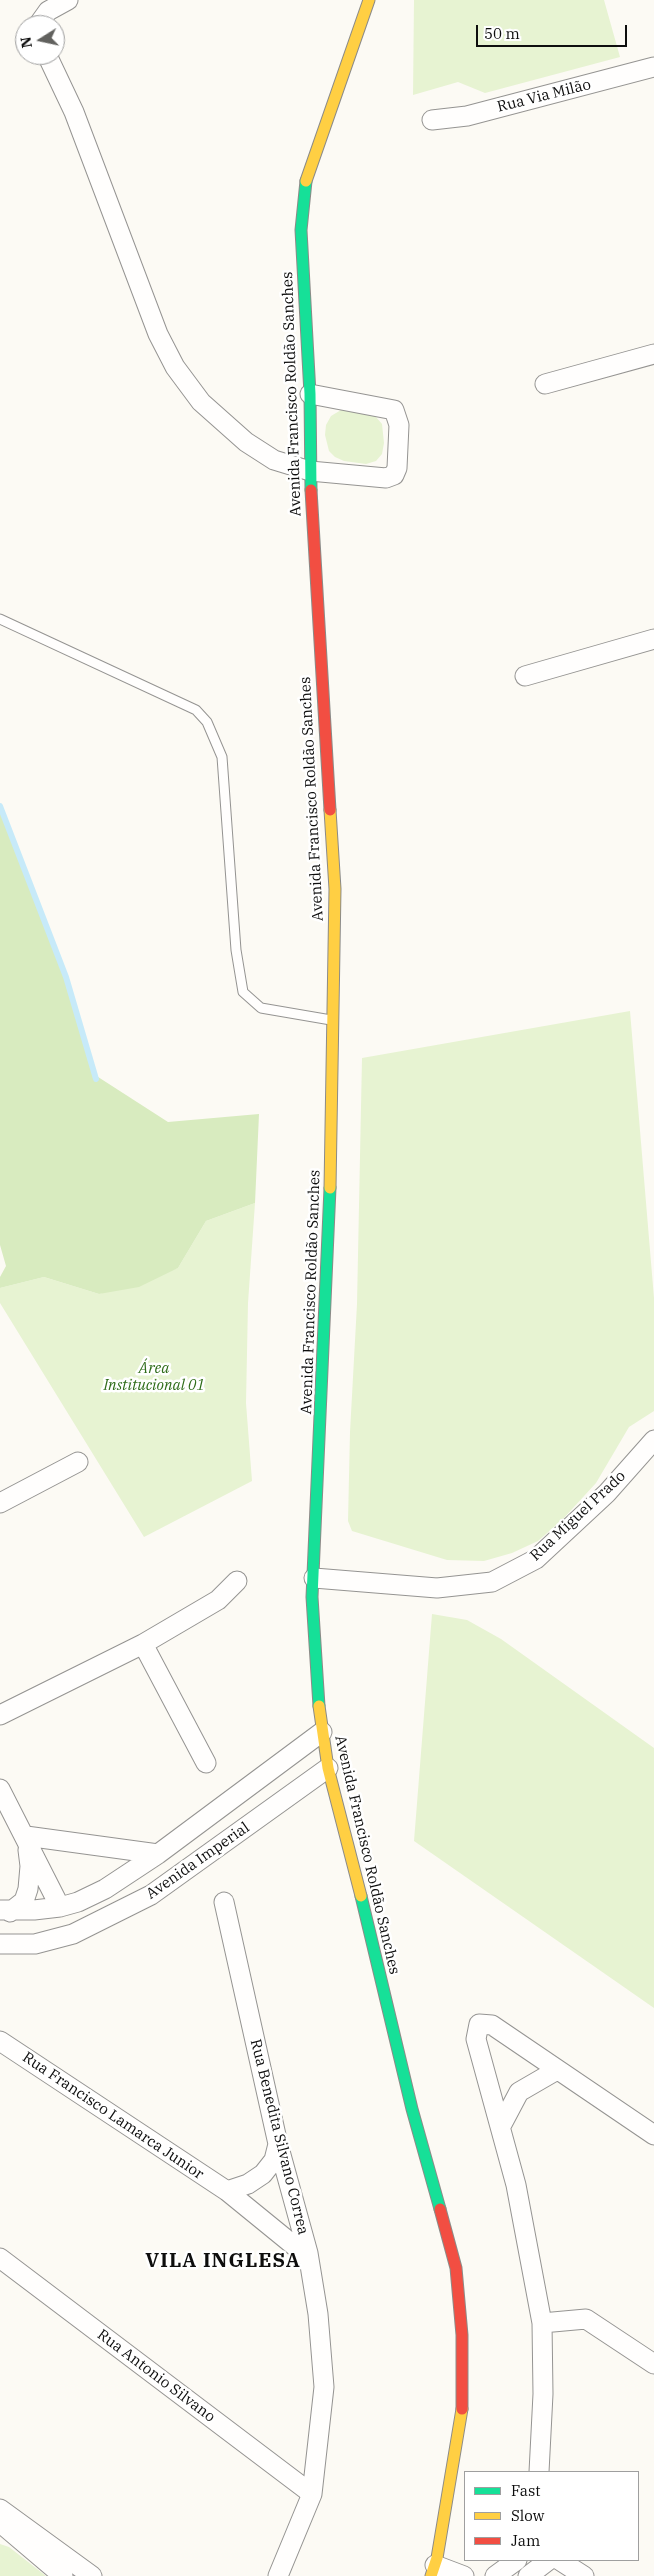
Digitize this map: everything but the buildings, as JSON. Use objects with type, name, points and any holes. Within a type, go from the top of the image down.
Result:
[{"type":"street","points":[[45,15],[48,11],[68,0]]},
{"type":"street","name":"Avenida Francisco Roldão Sanches","points":[[369,0],[306,182],[301,230],[310,394],[310,471],[319,659],[335,889],[332,1145],[312,1598],[316,1689],[328,1768],[412,2109],[456,2268],[462,2336],[463,2406],[433,2571]]},
{"type":"street","points":[[51,65],[74,112],[158,334],[175,367],[201,402],[246,442],[274,460],[310,471],[386,478],[394,475],[397,468],[399,418],[394,410],[310,394]]},
{"type":"street","name":"Rua Via Milão","points":[[432,120],[467,116],[654,68]]},
{"type":"street","points":[[545,384],[654,354]]},
{"type":"street","points":[[525,676],[654,639]]},
{"type":"street","name":"Rua Miguel Prado","points":[[314,1578],[436,1588],[492,1582],[536,1559],[607,1493],[653,1441]]},
{"type":"street","points":[[0,1503],[78,1462]]},
{"type":"street","points":[[0,1715],[143,1644],[218,1600],[237,1582]]},
{"type":"street","points":[[143,1644],[206,1763]]},
{"type":"street","name":"Avenida Imperial","points":[[5,1911],[60,1906],[78,1902],[105,1890],[158,1854],[322,1732]]},
{"type":"street","name":"Avenida Imperial","points":[[0,1944],[35,1944],[73,1934],[152,1895],[328,1768]]},
{"type":"street","points":[[0,1789],[26,1836],[60,1906]]},
{"type":"street","points":[[26,1836],[158,1854]]},
{"type":"street","points":[[5,1911],[24,1901],[28,1889],[30,1866],[26,1836]]},
{"type":"street","name":"Rua Benedita Silvano Correa","points":[[224,1902],[278,2144],[308,2258],[318,2314],[324,2387],[312,2494],[278,2576]]},
{"type":"street","points":[[539,2471],[543,2394],[542,2323],[532,2263],[502,2126],[476,2039],[479,2024],[492,2025],[654,2135]]},
{"type":"street","name":"Rua Francisco Lamarca Junior","points":[[0,2041],[227,2191],[308,2258]]},
{"type":"street","points":[[502,2126],[519,2092],[557,2070]]},
{"type":"street","points":[[227,2191],[248,2184],[263,2174],[274,2160],[278,2144]]},
{"type":"street","name":"Rua Antonio Silvano","points":[[0,2258],[312,2494]]},
{"type":"street","points":[[542,2323],[586,2319],[654,2364]]},
{"type":"street","points":[[0,2509],[92,2576]]},
{"type":"street","points":[[0,2523],[63,2576]]},
{"type":"street","points":[[495,2576],[516,2561]]},
{"type":"street","points":[[528,2576],[548,2561]]},
{"type":"street","points":[[561,2561],[584,2576]]},
{"type":"street","points":[[433,2571],[464,2576]]},
{"type":"lane","points":[[0,618],[196,710],[207,722],[222,757],[236,950],[243,992],[261,1008],[334,1020]]},
{"type":"green space","points":[[414,0],[604,0],[620,57],[485,93],[458,82],[413,95]]},
{"type":"green space","points":[[341,410],[369,413],[382,424],[384,443],[382,454],[376,461],[366,464],[344,461],[335,457],[329,451],[325,435],[326,425],[331,416]]},
{"type":"green space","points":[[0,806],[66,977],[95,1075],[168,1122],[259,1114],[255,1203],[206,1221],[178,1268],[139,1287],[99,1294],[44,1277],[0,1288],[0,1277],[6,1266],[0,1245]]},
{"type":"green space","points":[[630,1011],[654,1298],[654,1411],[629,1427],[596,1483],[562,1520],[538,1541],[512,1553],[484,1561],[447,1560],[352,1531],[348,1521],[350,1432],[357,1304],[362,1058]]},
{"type":"green space","name":"Área Institucional 01","points":[[255,1203],[248,1303],[246,1403],[252,1481],[144,1537],[0,1303],[0,1288],[44,1277],[99,1294],[178,1268],[206,1221]]},
{"type":"green space","points":[[432,1614],[467,1620],[501,1639],[654,1748],[654,2008],[414,1841]]},
{"type":"green space","points":[[0,2544],[9,2547],[46,2576],[0,2576]]},
{"type":"waterway","points":[[0,806],[66,977],[96,1079]]},
{"type":"traffic: fast","points":[[306,181],[301,230],[310,394],[311,490]]},
{"type":"traffic: fast","points":[[319,1706],[312,1597],[330,1188]]},
{"type":"traffic: fast","points":[[361,1896],[412,2109],[440,2209]]},
{"type":"traffic: slow","points":[[306,181],[369,0]]},
{"type":"traffic: slow","points":[[330,810],[335,889],[330,1188]]},
{"type":"traffic: slow","points":[[319,1706],[328,1768],[361,1896]]},
{"type":"traffic: slow","points":[[431,2576],[437,2558],[462,2409]]},
{"type":"traffic: jam","points":[[311,490],[330,810]]},
{"type":"traffic: jam","points":[[440,2209],[456,2268],[462,2335],[462,2409]]},
{"type":"district","name":"VILA INGLESA","points":[[223,2261]]}]
